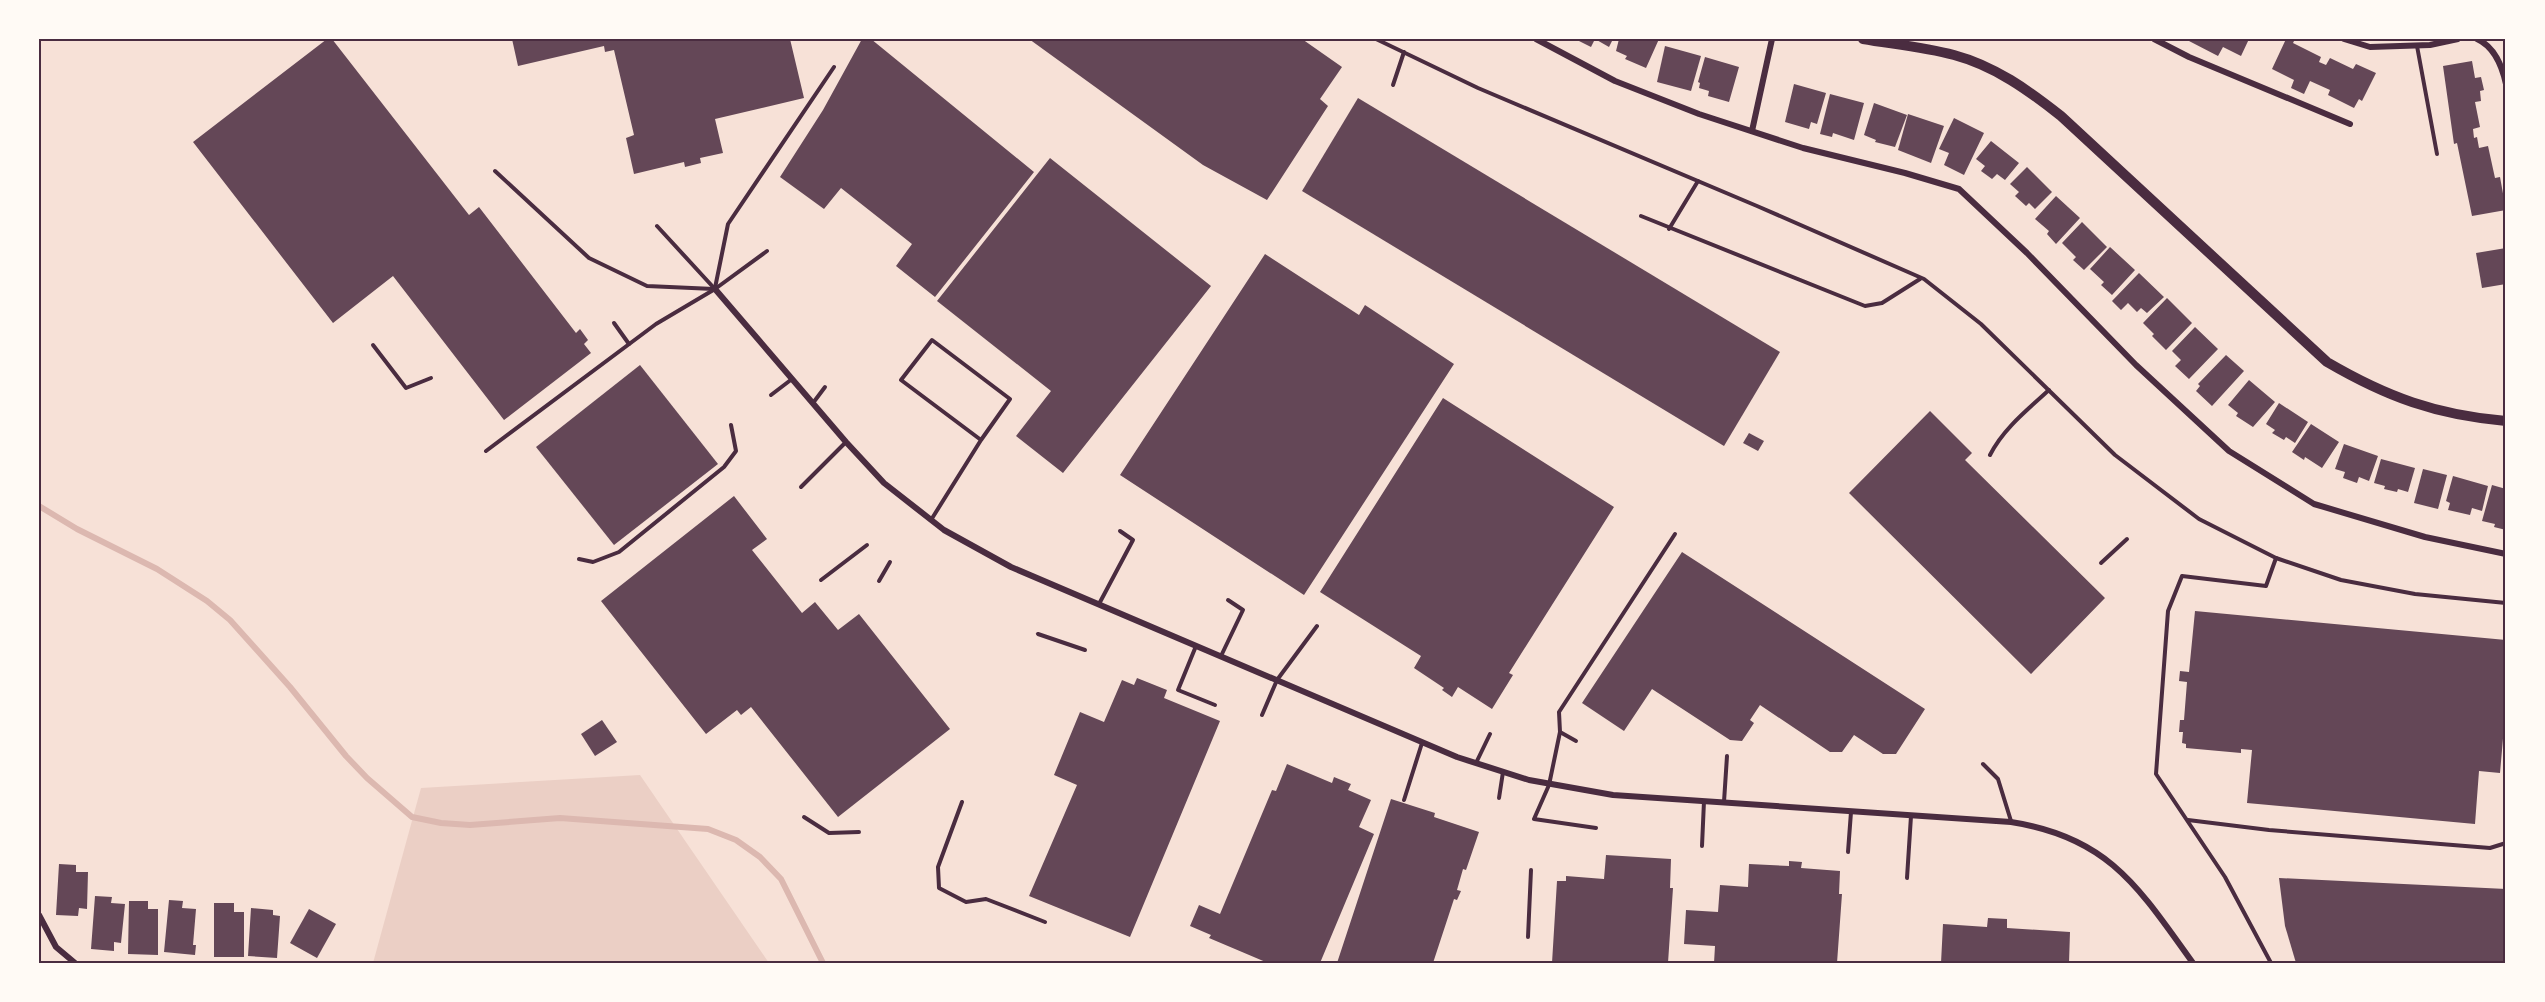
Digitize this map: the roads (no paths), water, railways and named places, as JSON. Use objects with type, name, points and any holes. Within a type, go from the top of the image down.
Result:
[{"type":"street","points":[[1536,39],[1615,81],[1699,114],[1803,148],[1959,189],[2028,253],[2136,365],[2229,451],[2314,504],[2405,532],[2506,554]]},
{"type":"street","points":[[1752,131],[1772,39]]},
{"type":"street","points":[[1863,39],[1954,55],[1992,69],[2025,87],[2061,116],[2327,362],[2364,384],[2415,405],[2468,418],[2506,421]]},
{"type":"street","points":[[2154,39],[2189,57],[2350,124]]},
{"type":"street","points":[[2344,39],[2370,47],[2417,46],[2458,39]]},
{"type":"street","points":[[2477,39],[2485,42],[2494,53],[2506,84]]},
{"type":"street","points":[[715,289],[884,483],[931,521],[976,549],[1422,742],[1476,763],[1549,785],[1613,795],[2011,822],[2058,832],[2095,850],[2125,874],[2193,963]]},
{"type":"street","points":[[39,915],[56,947],[75,963]]},
{"type":"lane","points":[[1376,39],[1478,88],[1921,278],[1981,324],[2115,455],[2199,519],[2276,558],[2352,582],[2415,594],[2506,603]]},
{"type":"lane","points":[[2417,46],[2437,154]]},
{"type":"lane","points":[[1393,85],[1404,52]]},
{"type":"lane","points":[[715,289],[728,225],[834,67]]},
{"type":"lane","points":[[495,171],[589,258],[648,286],[715,289]]},
{"type":"lane","points":[[1669,229],[1698,181]]},
{"type":"lane","points":[[1641,216],[1864,306],[1882,303],[1921,278]]},
{"type":"lane","points":[[657,226],[715,289]]},
{"type":"lane","points":[[486,451],[656,324],[715,289],[767,251]]},
{"type":"lane","points":[[614,323],[629,344]]},
{"type":"lane","points":[[931,521],[981,440],[1010,399],[932,340],[901,380],[981,440]]},
{"type":"lane","points":[[373,345],[406,388],[431,378]]},
{"type":"lane","points":[[771,394],[792,379]]},
{"type":"lane","points":[[813,403],[825,387]]},
{"type":"lane","points":[[1990,455],[2012,424],[2049,390]]},
{"type":"lane","points":[[579,560],[592,562],[619,552],[724,467],[736,452],[731,425]]},
{"type":"lane","points":[[801,487],[846,442]]},
{"type":"lane","points":[[1099,604],[1133,540],[1119,531]]},
{"type":"lane","points":[[1596,828],[1534,819],[1549,785],[1560,732],[1559,712],[1675,534]]},
{"type":"lane","points":[[2101,563],[2127,539]]},
{"type":"lane","points":[[821,580],[867,545]]},
{"type":"lane","points":[[2271,963],[2225,877],[2156,774],[2168,611],[2182,576],[2266,586],[2276,558]]},
{"type":"lane","points":[[879,581],[890,562]]},
{"type":"lane","points":[[1221,656],[1243,610],[1228,600]]},
{"type":"lane","points":[[1262,715],[1277,680],[1317,626]]},
{"type":"lane","points":[[1038,634],[1085,650]]},
{"type":"lane","points":[[1196,645],[1178,690],[1215,705]]},
{"type":"lane","points":[[1560,732],[1576,741]]},
{"type":"lane","points":[[1476,763],[1490,734]]},
{"type":"lane","points":[[1404,800],[1422,742]]},
{"type":"lane","points":[[1724,803],[1727,756]]},
{"type":"lane","points":[[1983,764],[1998,779],[2011,822]]},
{"type":"lane","points":[[1498,798],[1503,772]]},
{"type":"lane","points":[[962,801],[938,867],[939,888],[966,902],[986,899],[1045,922]]},
{"type":"lane","points":[[1701,846],[1704,801]]},
{"type":"lane","points":[[1848,852],[1851,811]]},
{"type":"lane","points":[[1907,878],[1911,815]]},
{"type":"lane","points":[[804,817],[829,833],[859,832]]},
{"type":"lane","points":[[2188,819],[2269,830],[2490,848],[2506,843]]},
{"type":"lane","points":[[1528,937],[1532,870]]},
{"type":"waterway","points":[[39,506],[77,529],[157,569],[207,601],[230,620],[290,687],[346,756],[367,778],[412,817],[441,823],[470,825],[560,818],[708,829],[736,840],[760,857],[781,879],[823,963]]}]
